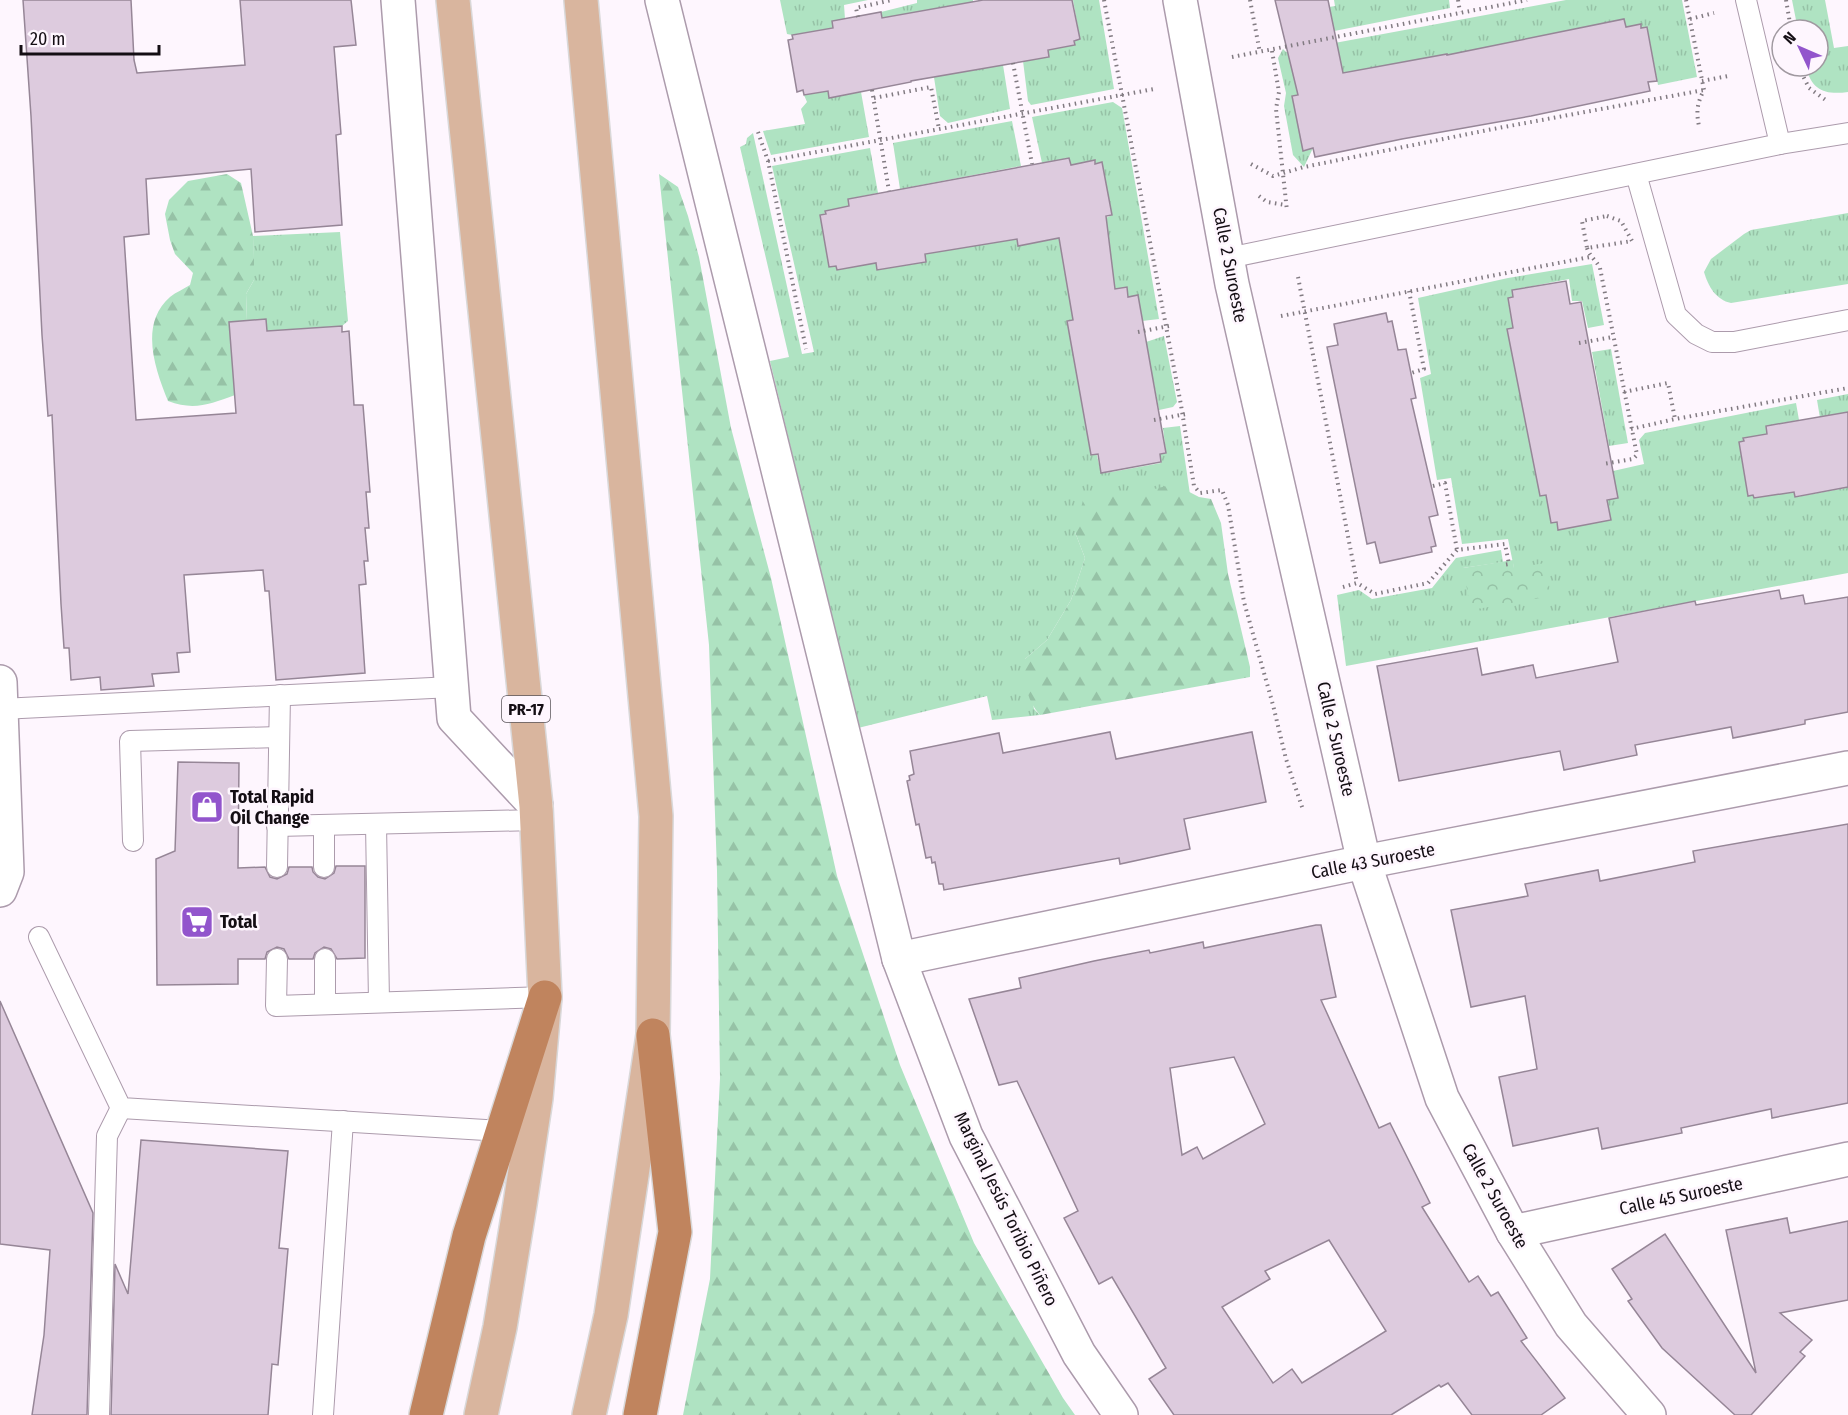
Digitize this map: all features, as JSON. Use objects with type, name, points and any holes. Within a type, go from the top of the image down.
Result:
[{"type":"highway","points":[[426,1415],[469,1236],[545,997]]},
{"type":"highway","points":[[640,1415],[675,1232],[653,1035]]},
{"type":"main road","name":"PR-17","points":[[453,0],[536,813],[545,997],[536,1098],[520,1204],[500,1327],[481,1415]]},
{"type":"main road","points":[[581,0],[656,816],[653,1035],[611,1315],[589,1415]]},
{"type":"street","points":[[399,0],[454,718],[536,813]]},
{"type":"street","name":"Marginal Jesús Toribio Piñero","points":[[662,0],[898,959],[966,1136],[1079,1354],[1121,1415]]},
{"type":"street","name":"Calle 2 Suroeste","points":[[1180,0],[1232,284],[1364,862],[1442,1098],[1513,1232],[1571,1325],[1649,1415]]},
{"type":"street","points":[[0,890],[8,872],[1,695]]},
{"type":"street","name":"Calle 43 Suroeste","points":[[898,959],[1364,862],[1848,768]]},
{"type":"street","name":"Calle 45 Suroeste","points":[[1513,1232],[1848,1159]]},
{"type":"lane","points":[[1746,0],[1780,144]]},
{"type":"lane","points":[[1228,258],[1780,144],[1848,133]]},
{"type":"lane","points":[[1636,174],[1676,315],[1696,334],[1712,342],[1734,342],[1848,320]]},
{"type":"lane","points":[[1,695],[280,695],[452,687]]},
{"type":"lane","points":[[277,867],[280,695]]},
{"type":"lane","points":[[133,841],[130,741],[279,737]]},
{"type":"lane","points":[[278,826],[376,824],[536,813]]},
{"type":"lane","points":[[376,824],[379,1002]]},
{"type":"lane","points":[[324,825],[324,867]]},
{"type":"lane","points":[[39,937],[121,1108]]},
{"type":"lane","points":[[277,959],[276,1006],[545,997]]},
{"type":"lane","points":[[325,959],[325,1004]]},
{"type":"lane","points":[[121,1108],[502,1131]]},
{"type":"lane","points":[[99,1415],[107,1136],[121,1108]]},
{"type":"lane","points":[[322,1415],[343,1121]]},
{"type":"path","points":[[858,17],[856,8],[892,0]]},
{"type":"path","points":[[1104,0],[1168,327],[1196,491],[1200,493],[1222,490],[1228,505],[1244,602],[1286,759],[1303,810]]},
{"type":"path","points":[[1250,0],[1260,53]]},
{"type":"path","points":[[1458,0],[1460,12]]},
{"type":"path","points":[[768,161],[1165,87],[1193,71],[1222,59],[1527,0]]},
{"type":"path","points":[[1686,0],[1704,90],[1698,101],[1704,160]]},
{"type":"path","points":[[1786,0],[1789,18]]},
{"type":"path","points":[[1690,19],[1713,13],[1717,7]]},
{"type":"path","points":[[1272,51],[1279,92],[1276,109],[1291,245],[1357,583]]},
{"type":"path","points":[[1012,63],[1032,164]]},
{"type":"path","points":[[1702,81],[1730,75]]},
{"type":"path","points":[[1804,78],[1809,88],[1830,103]]},
{"type":"path","points":[[874,99],[931,87],[939,129]]},
{"type":"path","points":[[872,90],[889,191]]},
{"type":"path","points":[[1242,164],[1252,164],[1273,176],[1282,172],[1492,129],[1704,90]]},
{"type":"path","points":[[1699,126],[1706,125]]},
{"type":"path","points":[[758,132],[768,161],[806,349]]},
{"type":"path","points":[[1253,189],[1267,202],[1286,205]]},
{"type":"path","points":[[1587,248],[1632,241],[1621,221],[1607,216],[1582,221],[1587,248],[1590,257],[1597,262],[1599,268],[1637,455],[1633,459],[1603,464]]},
{"type":"path","points":[[1279,316],[1590,257]]},
{"type":"path","points":[[1288,281],[1300,282]]},
{"type":"path","points":[[1409,291],[1424,369],[1411,373]]},
{"type":"path","points":[[1137,332],[1168,327]]},
{"type":"path","points":[[1579,343],[1613,337]]},
{"type":"path","points":[[1624,392],[1668,383],[1675,419]]},
{"type":"path","points":[[1631,429],[1848,388]]},
{"type":"path","points":[[1154,420],[1184,415]]},
{"type":"path","points":[[1433,486],[1445,483],[1457,550]]},
{"type":"path","points":[[1339,588],[1357,583],[1375,594],[1428,583],[1457,550],[1505,544],[1509,564],[1503,565]]},
{"type":"green space","points":[[780,0],[868,0],[844,5],[845,19],[833,28],[792,35],[787,34]]},
{"type":"green space","points":[[917,0],[973,0],[973,2],[882,18],[881,12],[917,3]]},
{"type":"green space","points":[[1073,0],[1099,0],[1114,89],[1031,105],[1028,101],[1023,61],[1048,50],[1075,45],[1074,41],[1080,39]]},
{"type":"green space","points":[[1334,0],[1449,0],[1450,8],[1289,40],[1329,7],[1335,6]]},
{"type":"green space","points":[[1566,0],[1682,0],[1697,77],[1658,85],[1647,27],[1641,28],[1641,25],[1626,27],[1624,20],[1492,46],[1449,61],[1446,54],[1297,89],[1298,95],[1292,96],[1304,150],[1313,148],[1304,167],[1293,155],[1284,106],[1286,93],[1278,58],[1283,49],[1286,52]]},
{"type":"green space","points":[[1792,0],[1825,0],[1828,18],[1796,18]]},
{"type":"green space","points":[[1830,27],[1834,48],[1848,46],[1848,92],[1826,92],[1810,78],[1830,78]]},
{"type":"green space","points":[[1003,65],[1010,109],[948,123],[940,116],[933,71],[969,71]]},
{"type":"green space","points":[[828,91],[829,98],[861,92],[869,137],[771,155],[763,131],[805,124],[801,109],[807,102],[804,95]]},
{"type":"green space","points":[[1113,102],[1122,108],[1159,319],[1142,321],[1138,296],[1128,297],[1127,288],[1073,320],[1067,321],[1075,366],[1100,468],[1105,467],[1106,473],[1161,463],[1160,454],[1166,453],[1163,428],[1180,426],[1192,508],[1075,532],[1085,558],[1071,600],[1047,640],[1025,659],[1034,709],[1040,715],[992,720],[987,696],[858,728],[770,361],[789,357],[740,147],[746,144],[747,138],[753,133],[802,354],[814,352],[772,166],[870,148],[878,193],[848,199],[849,206],[820,215],[829,267],[836,266],[837,270],[876,263],[877,270],[926,262],[925,254],[1017,239],[1018,246],[1066,237],[1112,215],[1102,162],[1071,165],[1069,158],[1042,163],[1032,117]]},
{"type":"green space","points":[[1012,121],[1021,166],[900,189],[893,143]]},
{"type":"green space","points":[[227,174],[241,183],[253,236],[254,258],[254,280],[246,294],[247,321],[229,322],[235,395],[202,405],[186,406],[168,401],[158,375],[152,347],[152,333],[160,308],[170,297],[190,285],[193,273],[175,254],[165,214],[169,200],[188,181]]},
{"type":"green space","points":[[659,174],[678,187],[688,216],[699,257],[731,428],[771,578],[837,876],[900,1065],[974,1243],[1075,1415],[683,1415],[710,1279],[720,1078],[717,871],[709,645]]},
{"type":"green space","points":[[1848,213],[1848,284],[1731,303],[1721,299],[1713,292],[1704,272],[1711,259],[1744,234],[1751,230]]},
{"type":"green space","points":[[340,232],[348,321],[342,326],[267,331],[266,321],[247,321],[246,294],[254,280],[253,236]]},
{"type":"green space","points":[[1592,264],[1604,325],[1588,328],[1582,301],[1572,301],[1569,279],[1512,290],[1558,530],[1611,520],[1607,500],[1613,471],[1644,464],[1639,440],[1645,433],[1796,403],[1799,420],[1766,426],[1767,434],[1744,438],[1744,441],[1739,442],[1748,496],[1753,495],[1754,498],[1794,491],[1796,497],[1845,488],[1848,479],[1848,573],[1346,666],[1337,595],[1359,590],[1372,599],[1432,588],[1456,558],[1501,550],[1503,562],[1463,568],[1514,568],[1508,539],[1462,544],[1451,478],[1437,480],[1420,378],[1431,374],[1418,298],[1508,278]]},
{"type":"green space","points":[[1164,336],[1177,402],[1173,407],[1159,410],[1154,383],[1148,384],[1150,365],[1146,342]]},
{"type":"green space","points":[[1611,349],[1628,443],[1609,446],[1592,352]]},
{"type":"green space","points":[[1848,394],[1848,418],[1821,424],[1817,400]]},
{"type":"green space","points":[[1174,484],[1199,497],[1211,499],[1221,523],[1228,574],[1250,667],[1250,677],[1040,715],[1026,689],[1025,659],[1047,640],[1071,600],[1085,558],[1075,532],[1083,500],[1097,496],[1135,494]]},
{"type":"green space","points":[[1513,560],[1514,568],[1545,563],[1551,596],[1471,610],[1463,568]]},
{"type":"building","points":[[23,0],[131,0],[134,60],[137,73],[245,65],[240,0],[351,0],[356,45],[334,47],[341,134],[336,135],[342,225],[255,232],[251,169],[146,179],[149,234],[124,237],[136,420],[236,413],[229,322],[266,319],[267,331],[342,326],[342,332],[349,331],[354,405],[363,405],[370,492],[366,492],[369,528],[365,528],[368,561],[364,561],[366,584],[359,585],[365,673],[276,680],[269,591],[265,591],[263,570],[184,575],[190,652],[177,653],[179,672],[152,674],[154,686],[101,690],[100,677],[71,680],[69,648],[64,648],[52,415],[48,416],[42,335]]},
{"type":"building","points":[[983,0],[1072,0],[1080,39],[1074,41],[1075,45],[1048,50],[1049,57],[829,98],[828,91],[804,95],[803,90],[797,92],[788,40],[793,39],[792,35],[833,28],[832,21],[881,12],[882,18]]},
{"type":"building","points":[[1275,0],[1328,0],[1343,73],[1447,55],[1624,19],[1626,27],[1641,24],[1641,28],[1647,27],[1657,81],[1648,82],[1650,91],[1315,157],[1313,148],[1303,151],[1292,96],[1298,95]]},
{"type":"building","points":[[1069,158],[1071,165],[1095,160],[1095,164],[1102,162],[1112,215],[1106,216],[1115,289],[1127,287],[1128,297],[1138,295],[1166,453],[1160,454],[1161,462],[1101,473],[1098,454],[1091,455],[1067,321],[1073,320],[1059,238],[1018,246],[1017,239],[925,254],[926,262],[877,270],[876,263],[837,270],[836,266],[829,267],[820,215],[826,214],[825,211],[849,206],[848,199]]},
{"type":"building","points":[[1566,281],[1570,304],[1581,302],[1618,498],[1607,500],[1611,520],[1558,530],[1557,522],[1551,523],[1546,495],[1540,496],[1507,329],[1513,328],[1508,298],[1513,297],[1512,290]]},
{"type":"building","points":[[1386,313],[1388,322],[1392,321],[1398,350],[1406,349],[1416,398],[1411,399],[1438,515],[1429,517],[1436,546],[1431,547],[1432,552],[1380,563],[1375,542],[1367,544],[1327,347],[1338,345],[1334,324]]},
{"type":"building","points":[[1848,412],[1848,487],[1795,497],[1794,492],[1754,498],[1753,495],[1748,496],[1739,442],[1744,441],[1743,438],[1767,434],[1766,426]]},
{"type":"building","points":[[1779,590],[1781,599],[1803,595],[1805,604],[1848,597],[1848,712],[1805,720],[1805,724],[1733,738],[1731,727],[1635,745],[1637,755],[1564,770],[1560,751],[1399,781],[1377,666],[1477,648],[1482,675],[1533,665],[1536,678],[1618,662],[1609,618],[1695,601],[1696,605]]},
{"type":"building","points":[[1110,732],[1116,759],[1252,732],[1266,802],[1184,819],[1190,849],[1120,864],[1119,858],[944,890],[943,884],[939,884],[935,862],[932,863],[931,857],[926,858],[919,824],[916,825],[907,781],[910,780],[909,776],[914,774],[910,751],[999,733],[1003,753]]},
{"type":"building","points":[[178,762],[239,763],[238,868],[265,867],[270,877],[277,879],[287,874],[289,867],[312,867],[318,877],[325,879],[334,873],[336,866],[365,866],[365,958],[337,959],[331,949],[324,947],[315,953],[313,959],[289,959],[284,949],[277,947],[267,952],[265,959],[238,959],[238,984],[157,985],[156,859],[175,851]]},
{"type":"building","points":[[1848,824],[1848,1103],[1772,1118],[1771,1109],[1681,1128],[1682,1133],[1602,1149],[1598,1128],[1513,1146],[1499,1077],[1537,1069],[1525,996],[1471,1007],[1451,910],[1528,896],[1525,884],[1598,870],[1600,881],[1695,862],[1693,851]]},
{"type":"building","points":[[1321,925],[1336,997],[1321,1000],[1379,1128],[1390,1123],[1430,1203],[1422,1207],[1469,1282],[1478,1276],[1491,1296],[1498,1292],[1527,1338],[1521,1341],[1565,1398],[1541,1415],[1472,1415],[1448,1383],[1441,1387],[1439,1385],[1391,1415],[1174,1415],[1149,1379],[1166,1368],[1112,1277],[1099,1284],[1064,1218],[1078,1211],[1017,1081],[999,1085],[969,999],[1021,988],[1019,978],[1094,961],[1203,942],[1204,948]],"holes":[[[1234,1057],[1265,1124],[1203,1159],[1197,1147],[1182,1155],[1170,1068]],[[1329,1240],[1386,1331],[1302,1383],[1292,1369],[1273,1383],[1222,1307],[1270,1279],[1265,1271]]]},
{"type":"building","points":[[0,1001],[93,1213],[87,1415],[32,1415],[44,1335],[50,1250],[0,1244]]},
{"type":"building","points":[[141,1140],[288,1151],[279,1248],[288,1249],[278,1365],[272,1364],[268,1415],[111,1415],[115,1264],[128,1294]]},
{"type":"building","points":[[1787,1218],[1790,1233],[1848,1221],[1848,1300],[1780,1313],[1812,1340],[1800,1352],[1805,1356],[1751,1415],[1735,1415],[1662,1348],[1628,1301],[1632,1299],[1612,1269],[1665,1234],[1756,1373],[1726,1230]]},
{"type":"place","name":"Total Rapid Oil Change","points":[[207,807]]},
{"type":"place","name":"Total","points":[[197,922]]}]
